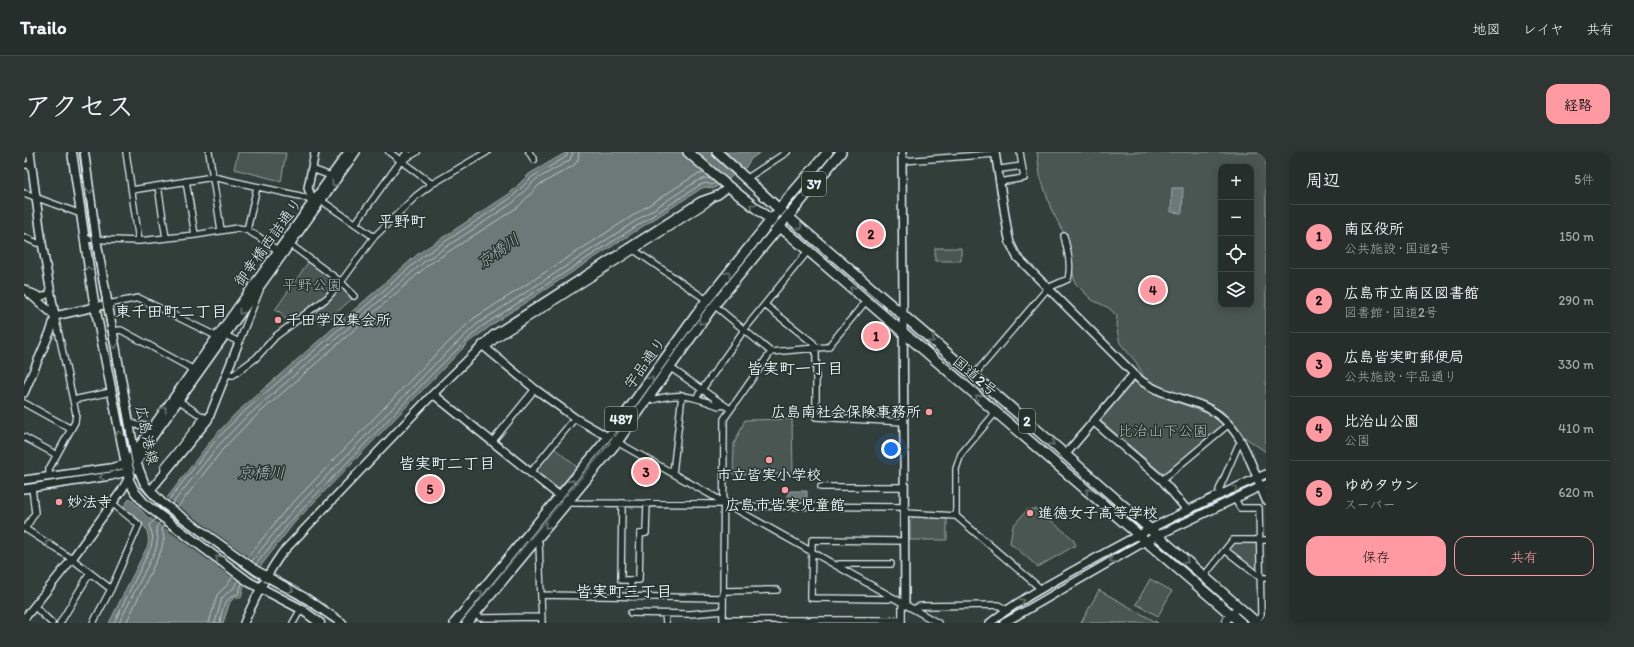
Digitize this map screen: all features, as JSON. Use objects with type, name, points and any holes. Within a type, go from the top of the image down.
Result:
[{"type":"main road","name":"広島港線","points":[[72,152],[95,307],[111,392],[127,472],[139,498],[155,512],[249,582],[301,610],[320,623]]},
{"type":"main road","name":"広島港線","points":[[84,152],[96,239],[136,462],[145,485],[162,503],[257,572],[307,599],[342,623]]},
{"type":"main road","name":"国道2号","points":[[688,152],[726,185],[780,227],[1241,623]]},
{"type":"main road","name":"国道2号","points":[[717,152],[788,217],[974,375],[1257,623]]},
{"type":"main road","name":"37","points":[[779,209],[828,152]]},
{"type":"main road","name":"37","points":[[788,217],[841,152]]},
{"type":"main road","name":"宇品通り","points":[[467,623],[536,538],[609,437],[666,365],[779,209]]},
{"type":"main road","name":"宇品通り","points":[[711,303],[788,217]]},
{"type":"main road","name":"宇品通り","points":[[455,623],[563,499],[617,442],[648,398],[666,365]]},
{"type":"street","points":[[30,152],[28,165],[36,198],[54,316],[76,414],[72,429],[49,469],[49,476]]},
{"type":"street","points":[[126,152],[139,241]]},
{"type":"street","points":[[209,152],[221,230]]},
{"type":"street","points":[[313,201],[308,188],[315,152]]},
{"type":"street","name":"御幸橋西詰通り","points":[[127,472],[134,451],[195,371],[225,335],[263,282],[313,201],[348,152]]},
{"type":"street","name":"御幸橋西詰通り","points":[[287,242],[322,201],[356,152]]},
{"type":"street","points":[[389,152],[432,184]]},
{"type":"street","points":[[354,224],[407,152]]},
{"type":"street","points":[[400,161],[418,152]]},
{"type":"street","points":[[226,374],[233,375],[256,358],[276,336],[322,302],[341,282],[374,237],[416,196],[432,184],[487,152]]},
{"type":"street","points":[[529,152],[534,160]]},
{"type":"street","points":[[743,175],[786,152]]},
{"type":"street","points":[[771,352],[724,419],[723,622],[902,621],[905,540],[902,315],[902,152]]},
{"type":"street","points":[[999,182],[1024,178],[1020,152]]},
{"type":"street","points":[[902,161],[995,153],[1008,234],[1013,251],[1022,263],[1133,375],[1152,388],[1216,413],[1229,424],[1242,442],[1257,478],[1263,485],[1266,500]]},
{"type":"street","points":[[1000,169],[1022,166]]},
{"type":"street","points":[[312,169],[331,176]]},
{"type":"street","points":[[132,190],[213,177],[300,196],[313,201],[322,201],[374,237]]},
{"type":"street","points":[[186,181],[195,235]]},
{"type":"street","points":[[244,623],[259,588],[287,547],[433,394],[501,329],[701,201],[718,196],[726,185]]},
{"type":"street","points":[[158,186],[166,238]]},
{"type":"street","points":[[247,230],[257,187]]},
{"type":"street","points":[[24,194],[81,214]]},
{"type":"street","points":[[484,346],[703,206],[714,197]]},
{"type":"street","points":[[84,239],[139,241],[195,235],[238,228],[247,230],[280,253]]},
{"type":"street","points":[[974,375],[1048,288],[1068,279],[1070,271],[1064,236]]},
{"type":"street","points":[[24,237],[37,243],[42,243]]},
{"type":"street","points":[[287,242],[341,282],[354,296]]},
{"type":"street","points":[[634,250],[711,303],[771,352],[828,347],[866,301]]},
{"type":"street","points":[[696,398],[744,330],[808,251]]},
{"type":"street","name":"御幸橋西詰通り","points":[[127,472],[136,462],[178,400],[216,336],[280,253]]},
{"type":"street","points":[[150,491],[164,475],[206,418],[226,374],[263,282]]},
{"type":"street","points":[[24,289],[42,297],[50,293]]},
{"type":"street","points":[[24,289],[54,316],[54,322],[51,330],[24,393]]},
{"type":"street","points":[[54,316],[139,298],[216,336],[225,335],[239,342]]},
{"type":"street","points":[[765,304],[813,343],[816,348],[816,417],[904,422]]},
{"type":"street","points":[[113,331],[121,330],[195,371]]},
{"type":"street","points":[[484,346],[535,389],[575,418],[938,623]]},
{"type":"street","points":[[666,365],[730,409]]},
{"type":"street","points":[[1065,454],[1133,375]]},
{"type":"street","points":[[492,442],[535,389]]},
{"type":"street","points":[[73,400],[111,392]]},
{"type":"street","points":[[433,394],[563,499],[574,503],[719,504],[723,502]]},
{"type":"street","points":[[648,398],[652,400],[682,395],[719,406],[724,405]]},
{"type":"street","points":[[673,473],[682,395]]},
{"type":"street","points":[[178,400],[206,418]]},
{"type":"street","points":[[24,403],[72,429]]},
{"type":"street","points":[[956,516],[956,469],[958,461],[961,454],[996,412]]},
{"type":"street","points":[[530,473],[575,418]]},
{"type":"street","points":[[129,421],[136,424],[152,426]]},
{"type":"street","points":[[1094,421],[1162,480],[1187,510]]},
{"type":"street","points":[[1162,480],[1229,424]]},
{"type":"street","points":[[24,436],[57,455]]},
{"type":"street","points":[[1220,496],[1219,490],[1238,446],[1242,442]]},
{"type":"street","points":[[24,480],[110,468],[127,472]]},
{"type":"street","points":[[24,490],[127,472]]},
{"type":"street","points":[[24,619],[72,559],[112,504],[127,472]]},
{"type":"street","points":[[990,623],[1007,610],[1041,589],[1138,534],[1266,474]]},
{"type":"street","points":[[1004,623],[1146,541],[1263,485]]},
{"type":"street","points":[[821,487],[904,487]]},
{"type":"street","points":[[32,488],[35,512],[24,528],[72,559],[111,589]]},
{"type":"street","points":[[1235,499],[1240,508],[1259,508],[1263,540],[1264,606],[1262,615],[1257,623]]},
{"type":"street","points":[[622,503],[621,580],[639,580],[640,534],[646,534],[647,503]]},
{"type":"street","points":[[93,623],[111,589],[139,525],[112,504]]},
{"type":"street","points":[[735,509],[739,506],[904,510],[956,516],[1041,589]]},
{"type":"street","points":[[475,613],[480,618],[542,620],[539,543],[536,538]]},
{"type":"street","points":[[892,597],[889,600],[811,598],[812,540],[905,540]]},
{"type":"street","points":[[1204,576],[1233,540],[1263,540]]},
{"type":"street","points":[[1225,550],[1263,578]]},
{"type":"street","points":[[838,566],[839,564],[891,564]]},
{"type":"street","points":[[60,623],[90,573]]},
{"type":"street","points":[[630,597],[631,580]]},
{"type":"street","points":[[723,591],[777,590]]},
{"type":"street","points":[[541,596],[723,598]]},
{"type":"street","points":[[914,609],[920,606],[998,605],[1007,610]]},
{"type":"street","points":[[34,606],[52,623]]},
{"type":"street","points":[[1226,623],[1227,619],[1238,607]]},
{"type":"street","points":[[293,623],[301,610]]},
{"type":"street","points":[[631,613],[690,614],[723,611]]},
{"type":"street","points":[[665,614],[666,623]]},
{"type":"green space","points":[[238,152],[286,153],[281,181],[234,169]]},
{"type":"green space","points":[[1037,152],[1266,152],[1266,452],[1243,436],[1222,411],[1209,404],[1152,384],[1141,377],[1143,375],[1136,362],[1120,343],[1116,326],[1117,316],[1109,308],[1092,300],[1075,283],[1065,235],[1051,209],[1040,175]]},
{"type":"green space","points":[[935,248],[961,248],[961,261],[935,261]]},
{"type":"green space","name":"平野公園","points":[[309,261],[336,281],[337,284],[330,293],[289,324],[279,311],[277,312],[275,310]]},
{"type":"green space","points":[[341,287],[352,299],[322,325],[312,315],[327,303]]},
{"type":"green space","name":"比治山下公園","points":[[1132,382],[1136,382],[1151,392],[1212,415],[1217,418],[1223,426],[1166,474],[1163,474],[1101,421],[1101,419]]},
{"type":"green space","points":[[792,419],[793,474],[733,474],[734,444],[745,420]]},
{"type":"green space","points":[[554,448],[577,467],[558,489],[554,489],[535,474],[535,470]]},
{"type":"green space","points":[[1037,509],[1072,538],[1076,545],[1038,567],[1010,543],[1013,526],[1027,510]]},
{"type":"green space","points":[[913,517],[947,519],[947,540],[910,540],[910,521]]},
{"type":"green space","points":[[1256,542],[1258,545],[1258,572],[1230,551],[1230,547],[1233,543]]},
{"type":"green space","points":[[1150,579],[1172,591],[1158,616],[1136,604]]},
{"type":"green space","points":[[1099,590],[1158,623],[1081,623]]},
{"type":"water","name":"京橋川","points":[[567,152],[761,152],[751,159],[746,167],[713,189],[707,187],[702,188],[503,317],[469,342],[294,523],[243,589],[241,598],[234,598],[230,602],[223,623],[109,623],[148,545],[147,533],[142,523],[123,507],[130,498],[150,520],[212,439],[236,413],[419,253],[509,194],[529,174]]},
{"type":"water","points":[[1172,188],[1183,188],[1182,213],[1171,212]]},
{"type":"water","points":[[788,491],[807,491],[807,499],[788,499]]},
{"type":"pier","points":[[166,497],[261,566],[245,587],[151,518]]},
{"type":"tram line","points":[[80,152],[96,266],[135,475],[153,501],[254,576],[297,598],[333,623]]},
{"type":"tram line","points":[[460,623],[623,424],[704,311],[834,152]]},
{"type":"place","name":"広島市立南区図書館","points":[[871,234]]},
{"type":"place","name":"比治山公園","points":[[1153,290]]},
{"type":"place","name":"千田学区集会所","points":[[278,320]]},
{"type":"place","name":"南区役所","points":[[876,336]]},
{"type":"place","name":"広島南社会保険事務所","points":[[929,412]]},
{"type":"place","name":"市立皆実小学校","points":[[769,460]]},
{"type":"place","name":"広島皆実町郵便局","points":[[646,472]]},
{"type":"place","name":"ゆめタウン","points":[[430,489]]},
{"type":"place","name":"広島市皆実児童館","points":[[785,490]]},
{"type":"place","name":"妙法寺","points":[[59,502]]},
{"type":"place","name":"進徳女子高等学校","points":[[1030,513]]},
{"type":"district","name":"平野町","points":[[402,221]]},
{"type":"district","name":"東千田町二丁目","points":[[171,311]]},
{"type":"district","name":"皆実町一丁目","points":[[795,368]]},
{"type":"district","name":"皆実町二丁目","points":[[447,463]]},
{"type":"district","name":"皆実町三丁目","points":[[624,591]]}]
